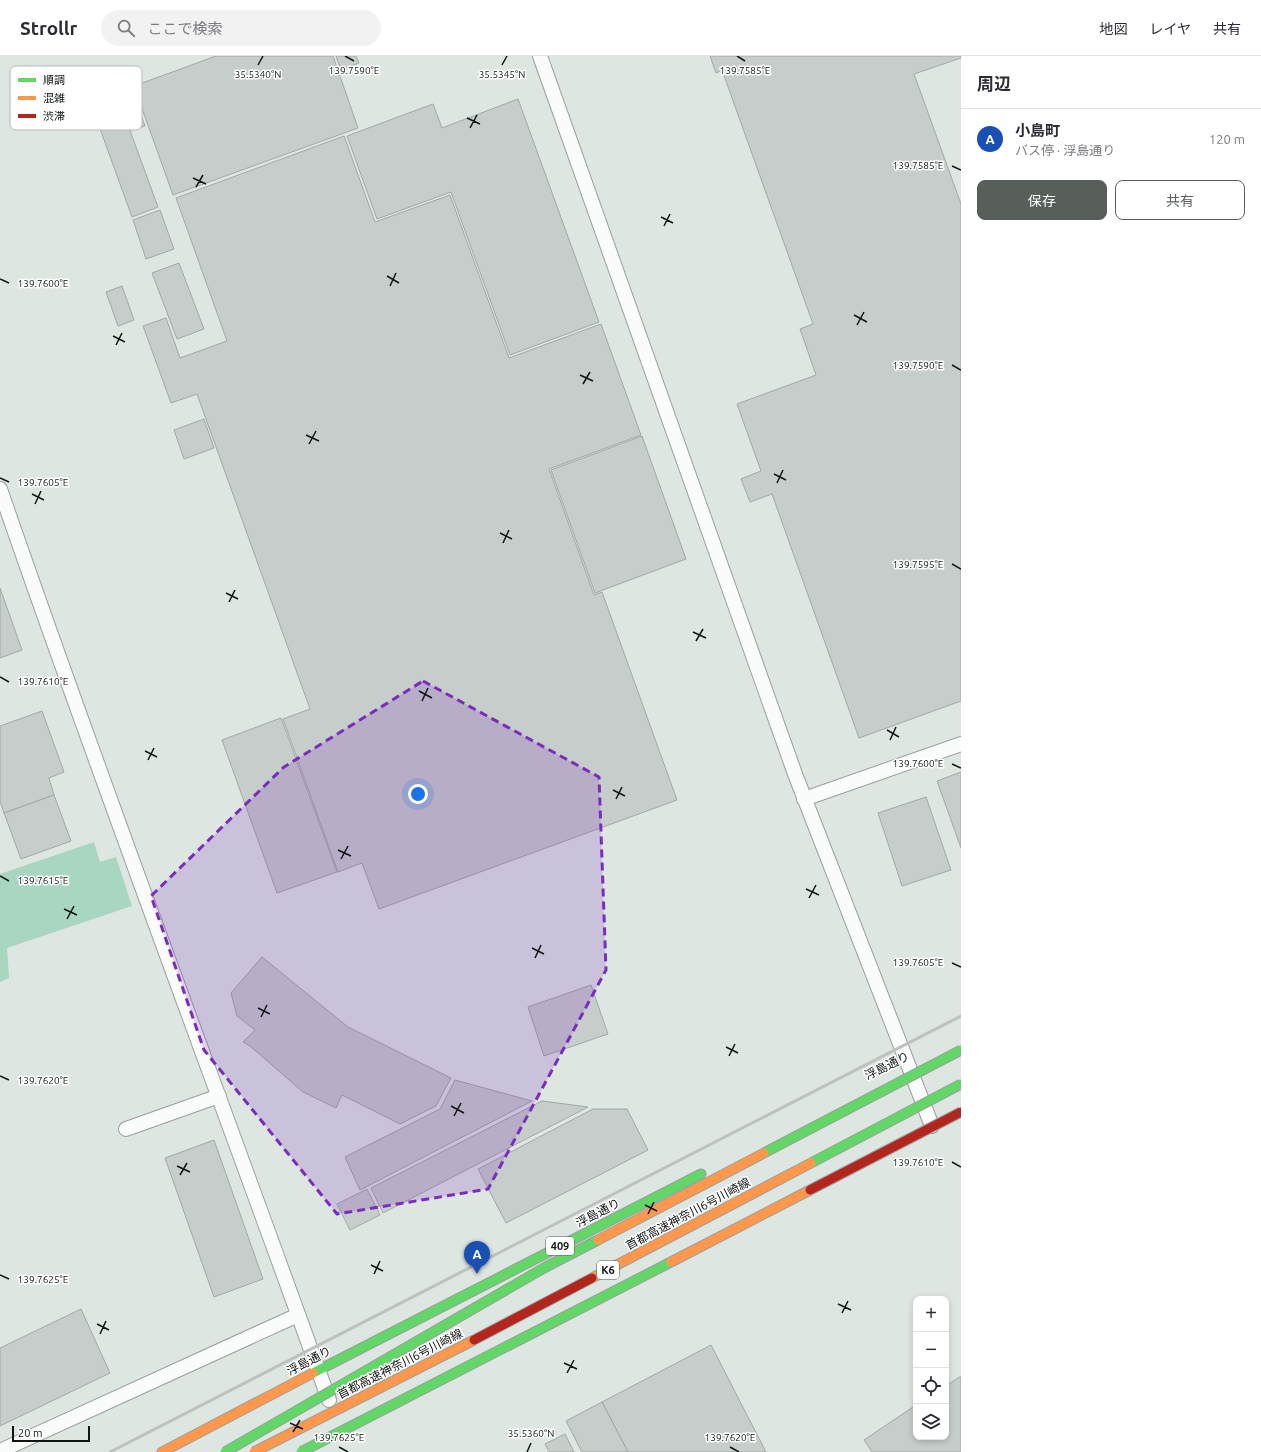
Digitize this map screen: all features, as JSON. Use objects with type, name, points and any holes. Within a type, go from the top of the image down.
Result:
[{"type":"highway","name":"浮島通り","points":[[838,1104],[961,1044]]},
{"type":"highway","points":[[225,1452],[544,1268],[961,1050]]},
{"type":"highway","name":"首都高速神奈川6号川崎線","points":[[254,1452],[555,1298],[961,1084]]},
{"type":"highway","points":[[315,1452],[848,1162],[961,1113]]},
{"type":"highway","name":"K6","points":[[301,1452],[961,1113]]},
{"type":"highway","points":[[852,1169],[961,1117]]},
{"type":"highway","name":"浮島通り","points":[[162,1452],[318,1370],[710,1170]]},
{"type":"lane","points":[[540,56],[804,799],[908,1069],[932,1126]]},
{"type":"lane","points":[[0,490],[60,664],[343,1438]]},
{"type":"lane","points":[[804,799],[961,744]]},
{"type":"lane","points":[[126,1129],[219,1096]]},
{"type":"lane","points":[[0,1452],[298,1315]]},
{"type":"highlighted area","points":[[423,681],[599,777],[606,970],[488,1189],[337,1214],[204,1050],[151,896],[284,767]]},
{"type":"green space","points":[[94,842],[100,862],[116,857],[132,906],[7,948],[9,978],[0,982],[0,874]]},
{"type":"building","points":[[216,56],[333,56],[358,128],[173,195],[142,108],[142,83]]},
{"type":"building","points":[[336,56],[356,56],[359,63],[341,70]]},
{"type":"building","points":[[710,56],[961,56],[961,58],[914,74],[961,204],[961,701],[859,738],[772,494],[750,502],[741,479],[761,471],[737,404],[816,375],[800,329],[813,324],[722,70],[716,73]]},
{"type":"building","points":[[518,99],[599,322],[510,355],[451,192],[377,219],[347,136],[433,104],[442,128]]},
{"type":"building","points":[[142,118],[145,126],[142,127]]},
{"type":"building","points":[[100,130],[130,130],[158,207],[132,217]]},
{"type":"building","points":[[344,136],[375,222],[450,195],[509,358],[601,324],[641,435],[549,469],[594,595],[602,592],[677,800],[379,909],[362,863],[338,872],[283,719],[310,709],[197,394],[171,403],[143,326],[166,318],[180,358],[227,341],[176,198]]},
{"type":"building","points":[[160,210],[174,249],[146,259],[133,220]]},
{"type":"building","points":[[179,263],[204,329],[177,339],[152,273]]},
{"type":"building","points":[[122,286],[134,320],[118,326],[106,292]]},
{"type":"building","points":[[204,419],[214,448],[184,459],[174,430]]},
{"type":"building","points":[[642,436],[686,559],[595,593],[551,470]]},
{"type":"building","points":[[0,588],[22,650],[0,658]]},
{"type":"building","points":[[42,711],[64,772],[49,778],[54,795],[4,813],[0,801],[0,726]]},
{"type":"building","points":[[281,718],[337,872],[277,893],[222,740]]},
{"type":"building","points":[[961,772],[961,848],[937,781]]},
{"type":"building","points":[[54,795],[71,841],[21,859],[4,813]]},
{"type":"building","points":[[926,797],[951,870],[902,886],[878,813]]},
{"type":"building","points":[[262,957],[348,1027],[451,1078],[436,1106],[400,1124],[342,1095],[336,1108],[303,1092],[250,1046],[243,1042],[255,1030],[237,1016],[231,993]]},
{"type":"building","points":[[591,985],[608,1034],[544,1056],[528,1007]]},
{"type":"building","points":[[455,1080],[532,1101],[360,1190],[345,1157],[440,1109]]},
{"type":"building","points":[[542,1101],[588,1107],[383,1213],[371,1188]]},
{"type":"building","points":[[593,1109],[627,1109],[648,1150],[506,1223],[478,1169]]},
{"type":"building","points":[[214,1140],[263,1279],[214,1297],[165,1158]]},
{"type":"building","points":[[367,1189],[380,1215],[350,1230],[337,1204]]},
{"type":"building","points":[[81,1309],[110,1373],[0,1426],[0,1348]]},
{"type":"building","points":[[711,1345],[766,1452],[628,1452],[602,1402]]},
{"type":"building","points":[[961,1376],[961,1452],[872,1452],[864,1440],[913,1407],[913,1440],[949,1440],[949,1384]]},
{"type":"building","points":[[602,1402],[628,1452],[582,1452],[566,1421]]},
{"type":"building","points":[[565,1434],[574,1452],[549,1452],[545,1444]]},
{"type":"railway","points":[[110,1452],[961,1016]]},
{"type":"traffic: fast","points":[[764,1153],[961,1050]]},
{"type":"traffic: fast","points":[[811,1163],[961,1084]]},
{"type":"traffic: fast","points":[[313,1373],[701,1174]]},
{"type":"traffic: fast","points":[[225,1452],[544,1268],[598,1240]]},
{"type":"traffic: fast","points":[[301,1452],[671,1262]]},
{"type":"traffic: slow","points":[[598,1240],[764,1153]]},
{"type":"traffic: slow","points":[[592,1278],[811,1163]]},
{"type":"traffic: slow","points":[[671,1262],[810,1190]]},
{"type":"traffic: slow","points":[[254,1452],[474,1340]]},
{"type":"traffic: slow","points":[[162,1452],[313,1373]]},
{"type":"traffic: jam","points":[[810,1190],[961,1112]]},
{"type":"traffic: jam","points":[[474,1340],[592,1278]]},
{"type":"place","name":"小島町","points":[[477,1274]]}]
